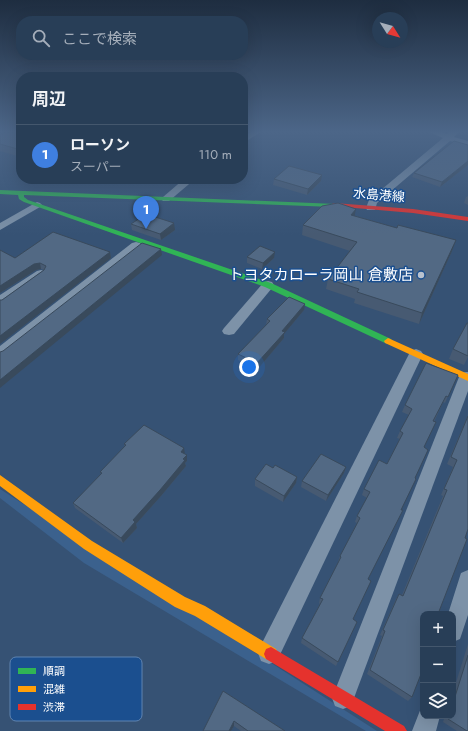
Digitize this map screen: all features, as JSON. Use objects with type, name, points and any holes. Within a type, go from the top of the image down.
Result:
[{"type":"street","points":[[371,208],[372,202],[415,166]]},
{"type":"street","points":[[166,199],[184,184]]},
{"type":"street","name":"水島港線","points":[[0,192],[322,204],[468,219]]},
{"type":"street","points":[[21,193],[21,198],[37,205],[268,285],[467,377],[343,698]]},
{"type":"street","points":[[0,227],[37,205]]},
{"type":"street","points":[[0,353],[136,245]]},
{"type":"street","points":[[0,301],[41,273]]},
{"type":"street","points":[[229,331],[268,285]]},
{"type":"street","points":[[269,653],[416,354]]},
{"type":"street","points":[[0,480],[88,545],[180,602],[200,612],[399,731]]},
{"type":"street","points":[[456,622],[468,580]]},
{"type":"street","points":[[424,731],[428,719]]},
{"type":"water","points":[[0,489],[377,731],[366,731],[84,563],[0,498]]},
{"type":"building","points":[[289,166],[322,175],[308,189],[274,179]]},
{"type":"building","points":[[423,166],[462,166],[442,182],[414,173]]},
{"type":"building","points":[[338,203],[356,209],[351,215],[397,228],[398,225],[456,240],[422,313],[357,292],[359,289],[328,279],[357,242],[303,225],[322,206]]},
{"type":"building","points":[[146,214],[174,223],[160,234],[131,224]]},
{"type":"building","points":[[53,232],[110,252],[0,336],[0,300],[44,270],[46,266],[40,263],[34,264],[0,286],[0,250],[15,258]]},
{"type":"building","points":[[142,243],[161,249],[0,380],[0,352]]},
{"type":"building","points":[[260,246],[275,252],[263,263],[247,257]]},
{"type":"building","points":[[289,297],[305,304],[282,331],[285,332],[257,363],[238,354],[270,321],[267,319]]},
{"type":"building","points":[[468,323],[468,356],[453,349]]},
{"type":"building","points":[[426,363],[458,375],[448,397],[446,396],[433,421],[436,422],[424,447],[428,450],[401,510],[403,510],[368,579],[371,581],[353,619],[357,622],[338,662],[302,638],[323,599],[320,598],[360,518],[357,516],[370,492],[364,489],[379,460],[387,464],[403,433],[400,431],[412,409],[405,405]]},
{"type":"building","points":[[468,416],[468,529],[465,538],[467,539],[439,611],[420,611],[420,677],[412,697],[370,670],[385,631],[383,630],[399,594],[403,596],[447,490],[444,489],[457,460],[451,457]]},
{"type":"building","points":[[144,425],[184,448],[181,452],[187,455],[183,459],[185,460],[133,520],[135,522],[121,538],[73,503],[102,473],[100,472],[126,445],[124,444]]},
{"type":"building","points":[[321,454],[346,467],[328,495],[302,481]]},
{"type":"building","points":[[266,464],[273,468],[275,465],[297,477],[284,496],[255,479]]},
{"type":"building","points":[[468,655],[468,731],[448,719],[456,719],[456,693]]},
{"type":"building","points":[[223,691],[285,731],[248,731],[234,721],[229,731],[203,731]]},
{"type":"traffic: fast","points":[[0,192],[334,205]]},
{"type":"traffic: fast","points":[[21,193],[21,198],[26,201],[268,285],[388,341]]},
{"type":"traffic: slow","points":[[388,341],[468,378]]},
{"type":"traffic: slow","points":[[0,480],[88,545],[180,602],[200,611],[271,654]]},
{"type":"traffic: jam","points":[[334,205],[413,211],[468,219]]},
{"type":"traffic: jam","points":[[271,654],[399,731]]},
{"type":"place","name":"ローソン","points":[[146,229]]},
{"type":"place","name":"トヨタカローラ岡山 倉敷店","points":[[421,275]]}]
